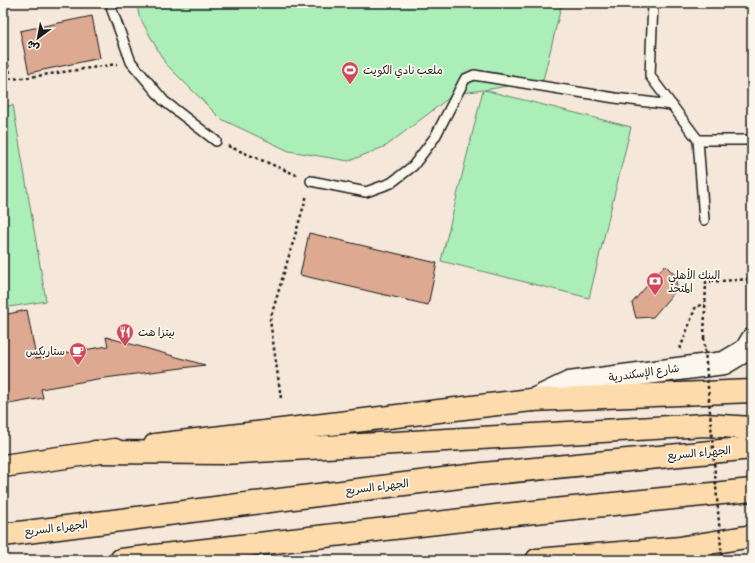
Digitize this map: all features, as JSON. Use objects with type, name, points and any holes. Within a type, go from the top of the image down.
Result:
[{"type":"main road","points":[[3,466],[94,452],[531,400],[752,391]]},
{"type":"main road","points":[[94,452],[224,453],[705,425],[752,428]]},
{"type":"main road","name":"الجهراء السريع","points":[[3,535],[483,474],[752,448]]},
{"type":"main road","points":[[121,560],[505,515],[752,490]]},
{"type":"main road","points":[[685,546],[752,536]]},
{"type":"main road","points":[[537,560],[685,546],[752,543]]},
{"type":"street","name":"شارع الإسكندرية","points":[[531,400],[569,384],[724,363],[746,350],[752,340]]},
{"type":"lane","points":[[111,3],[112,10],[131,62],[164,101],[216,141]]},
{"type":"lane","points":[[653,3],[650,76],[698,140],[704,220]]},
{"type":"lane","points":[[311,181],[366,192],[391,183],[413,166],[435,137],[465,79],[474,75],[615,98],[672,105]]},
{"type":"lane","points":[[698,140],[752,140]]},
{"type":"path","points":[[3,47],[10,73]]},
{"type":"path","points":[[3,79],[24,78],[131,62]]},
{"type":"path","points":[[216,141],[311,181],[270,320],[281,398]]},
{"type":"path","points":[[722,560],[704,338],[706,282],[752,279]]},
{"type":"path","points":[[673,370],[696,306],[705,305]]},
{"type":"green space","name":"ملعب نادي الكويت","points":[[137,3],[562,3],[543,80],[484,90],[631,127],[589,298],[441,261],[483,90],[454,94],[386,146],[349,161],[289,151],[221,119],[165,63],[139,16]]},
{"type":"green space","points":[[13,105],[46,301],[3,308],[3,107]]},
{"type":"building","points":[[92,16],[100,58],[29,73],[20,31]]},
{"type":"building","points":[[309,233],[437,263],[428,305],[300,275]]},
{"type":"building","name":"البنك الأهلي المتحد","points":[[665,265],[675,275],[677,289],[653,317],[636,318],[632,303]]},
{"type":"building","points":[[27,310],[36,358],[108,346],[106,337],[205,365],[97,379],[41,389],[43,398],[3,405],[3,315]]},
{"type":"place","name":"ملعب نادي الكويت","points":[[350,85]]},
{"type":"place","name":"البنك الأهلي المتحد","points":[[655,296]]},
{"type":"place","name":"بيتزا هت","points":[[125,347]]},
{"type":"place","name":"ستاربكس","points":[[78,366]]}]
